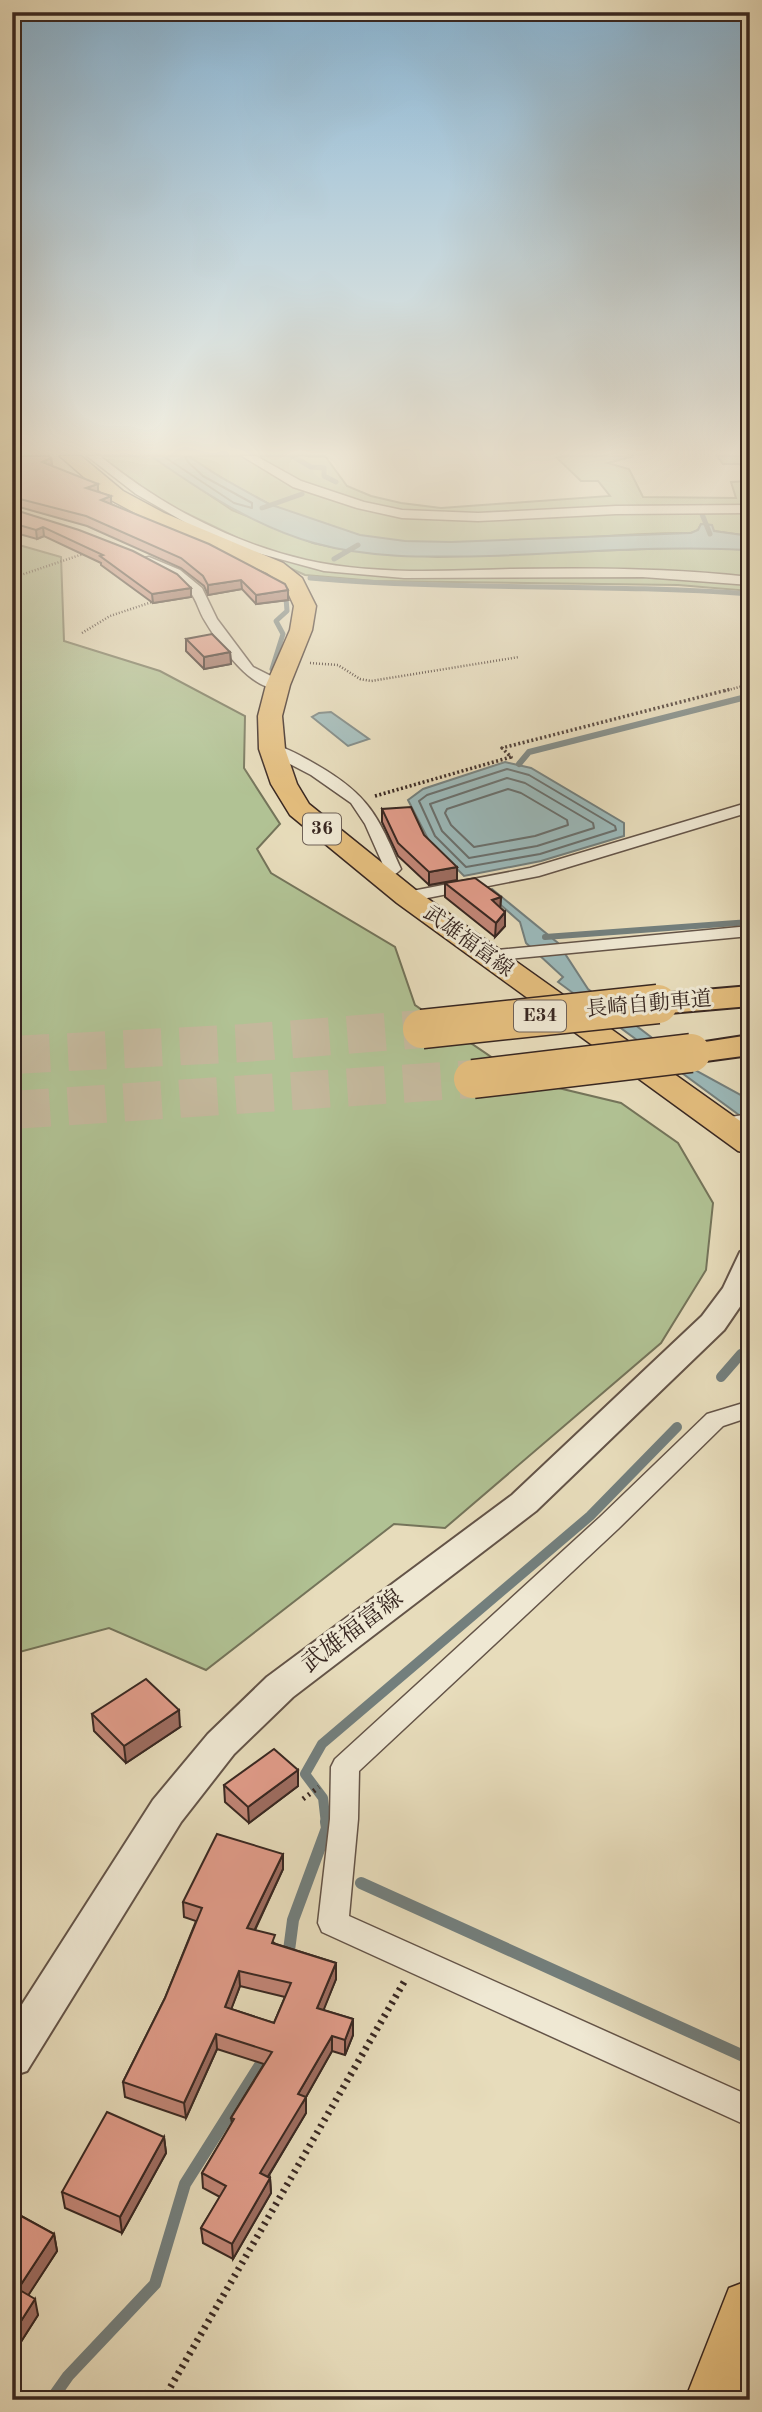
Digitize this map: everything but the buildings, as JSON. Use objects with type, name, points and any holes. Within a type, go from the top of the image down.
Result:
[{"type":"highway","name":"長崎自動車道","points":[[422,1029],[658,1003],[750,996]]},
{"type":"highway","points":[[473,1079],[750,1045]]},
{"type":"main road","name":"武雄福富線","points":[[276,569],[294,583],[304,606],[301,630],[283,673],[270,716],[272,750],[285,784],[299,809],[407,897],[486,956],[741,1127]]},
{"type":"main road","points":[[715,2400],[750,2309]]},
{"type":"street","points":[[166,569],[197,591],[211,620],[248,670],[283,673]]},
{"type":"street","points":[[346,569],[384,573],[666,575],[750,581]]},
{"type":"street","points":[[272,750],[292,756],[357,800],[370,820],[393,869],[378,874]]},
{"type":"street","points":[[407,897],[533,872],[750,807]]},
{"type":"street","points":[[486,956],[750,931]]},
{"type":"street","name":"武雄福富線","points":[[12,2057],[167,1811],[221,1744],[280,1687],[524,1503],[713,1323],[737,1289],[750,1258]]},
{"type":"street","points":[[750,1409],[715,1420],[609,1523],[345,1767],[344,1819],[333,1923],[750,2112]]},
{"type":"path","points":[[12,578],[40,569]]},
{"type":"path","points":[[82,633],[110,616],[142,604],[197,591]]},
{"type":"path","points":[[283,673],[338,665],[360,679],[371,681],[519,657]]},
{"type":"path","points":[[357,800],[397,792],[511,757],[502,748],[750,684]]},
{"type":"path","points":[[303,1800],[327,1781]]},
{"type":"path","points":[[163,2400],[417,1961]]},
{"type":"green space","points":[[12,569],[61,569],[64,641],[160,671],[245,716],[244,768],[280,824],[257,849],[271,873],[395,947],[415,1005],[525,1080],[621,1103],[678,1143],[713,1203],[706,1270],[661,1343],[445,1528],[394,1524],[206,1670],[109,1628],[12,1654]]},
{"type":"green space","points":[[291,569],[750,569],[750,591],[678,585],[374,581],[305,575]]},
{"type":"water","points":[[331,712],[369,739],[348,746],[312,717]]},
{"type":"water","points":[[505,762],[531,768],[624,823],[624,836],[541,861],[464,876],[429,841],[408,800],[423,789]]},
{"type":"water","points":[[492,889],[558,943],[588,989],[693,1069],[750,1100],[750,1123],[558,982],[563,977],[526,943],[520,922],[485,891]]},
{"type":"waterway","points":[[310,578],[750,594]]},
{"type":"waterway","points":[[272,669],[283,634],[276,621],[287,611],[286,598]]},
{"type":"waterway","points":[[519,764],[529,752],[750,696]]},
{"type":"waterway","points":[[545,937],[750,922]]},
{"type":"waterway","points":[[739,1356],[750,1344]]},
{"type":"waterway","points":[[721,1377],[741,1354]]},
{"type":"waterway","points":[[326,1824],[323,1798],[305,1774],[322,1744],[590,1516],[677,1427]]},
{"type":"waterway","points":[[288,1958],[293,1920],[327,1828],[326,1822]]},
{"type":"waterway","points":[[361,1883],[750,2059]]},
{"type":"waterway","points":[[51,2400],[68,2376],[155,2284],[185,2184],[267,2054]]},
{"type":"tunnel","points":[[12,1055],[245,1043],[422,1029]]},
{"type":"tunnel","points":[[12,1110],[473,1079]]}]
